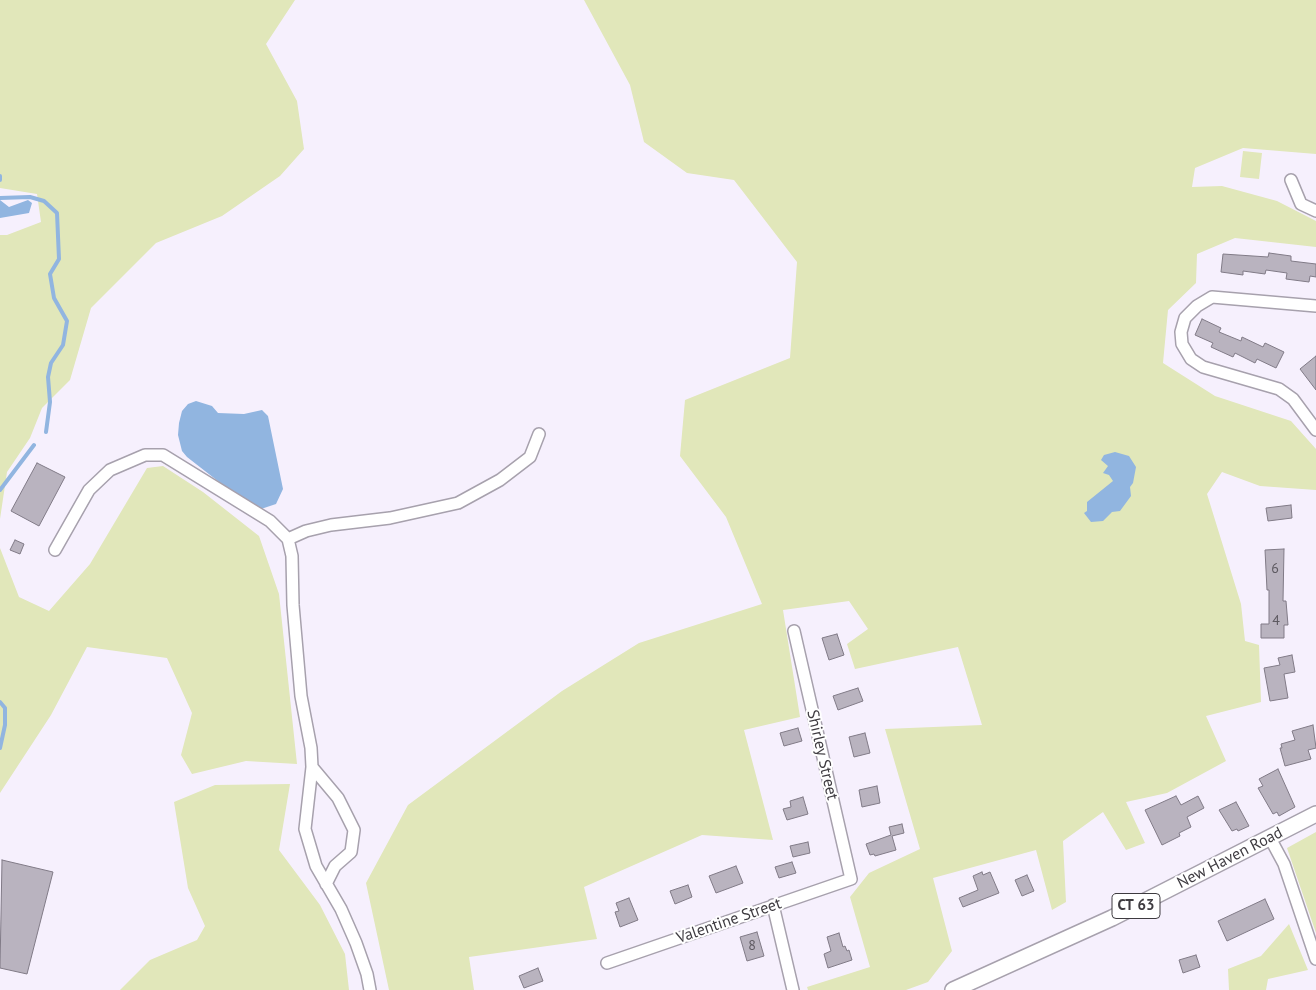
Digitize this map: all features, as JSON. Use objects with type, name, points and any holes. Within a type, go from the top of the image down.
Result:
[{"type":"main road","name":"New Haven Road","points":[[953,990],[1112,918],[1316,814]]},
{"type":"street","points":[[1292,180],[1301,204],[1316,211]]},
{"type":"street","points":[[1316,306],[1212,297],[1196,306],[1185,318],[1181,332],[1182,344],[1191,359],[1203,367],[1279,389],[1293,399],[1316,430]]},
{"type":"street","points":[[288,539],[306,531],[330,525],[390,518],[458,503],[500,480],[530,457],[539,434]]},
{"type":"street","points":[[55,550],[89,490],[110,470],[145,455],[163,455],[270,521],[288,539],[292,556],[293,605],[301,696],[311,748],[312,767],[305,828],[316,866],[341,909],[356,943],[367,974],[370,990]]},
{"type":"street","name":"Shirley Street","points":[[794,631],[851,879]]},
{"type":"street","points":[[312,767],[338,798],[354,830],[351,852],[335,866],[326,884]]},
{"type":"street","points":[[1270,838],[1284,864],[1316,959]]},
{"type":"street","name":"Valentine Street","points":[[607,963],[851,879]]},
{"type":"street","points":[[773,905],[793,990]]},
{"type":"green space","points":[[0,0],[295,0],[266,44],[297,101],[304,149],[280,176],[222,216],[156,243],[91,308],[70,380],[42,408],[30,438],[7,472],[0,519],[0,235],[7,235],[41,222],[37,194],[0,188]]},
{"type":"green space","points":[[584,0],[1316,0],[1316,154],[1243,148],[1195,168],[1192,187],[1222,186],[1277,201],[1316,221],[1316,247],[1235,238],[1197,254],[1196,283],[1168,310],[1163,363],[1215,396],[1291,421],[1316,449],[1316,490],[1260,486],[1222,472],[1207,494],[1241,604],[1245,641],[1259,645],[1261,702],[1206,716],[1226,761],[1167,793],[1126,802],[1145,843],[1126,850],[1103,812],[1063,841],[1066,902],[1052,910],[1036,850],[933,878],[952,951],[928,982],[906,990],[808,990],[807,987],[870,967],[850,897],[869,873],[920,849],[885,729],[982,725],[958,647],[855,669],[847,644],[868,629],[849,601],[783,610],[800,717],[744,730],[773,840],[702,835],[584,887],[597,939],[469,957],[474,990],[389,990],[366,883],[408,805],[562,691],[639,643],[762,604],[726,517],[680,456],[685,400],[790,358],[797,262],[734,180],[687,173],[644,142],[630,85]]},
{"type":"green space","points":[[1243,151],[1262,153],[1259,179],[1240,177]]},
{"type":"green space","points":[[163,466],[203,492],[259,536],[279,594],[297,764],[246,761],[192,774],[181,755],[192,713],[167,658],[87,647],[51,715],[0,793],[0,548],[19,597],[49,611],[90,564],[147,468]]},
{"type":"green space","points":[[290,784],[279,850],[320,905],[345,954],[349,990],[120,990],[150,960],[197,940],[205,926],[188,888],[174,802],[215,785]]},
{"type":"green space","points":[[1316,832],[1316,933],[1287,848]]},
{"type":"green space","points":[[1289,924],[1308,970],[1268,979],[1266,990],[1229,990],[1228,969],[1261,956]]},
{"type":"water","points":[[0,200],[9,207],[28,200],[32,203],[29,213],[0,218]]},
{"type":"water","points":[[196,401],[212,406],[218,413],[244,414],[262,410],[268,416],[283,489],[276,504],[261,509],[246,503],[187,457],[182,451],[178,435],[182,411],[188,404]]},
{"type":"water","points":[[1115,452],[1129,456],[1136,467],[1133,483],[1130,487],[1131,496],[1120,511],[1112,512],[1103,521],[1091,522],[1084,513],[1087,511],[1087,502],[1113,481],[1109,475],[1103,473],[1108,466],[1101,460],[1104,455]]},
{"type":"building","points":[[1269,253],[1291,256],[1291,261],[1316,264],[1316,277],[1310,276],[1309,282],[1286,279],[1287,273],[1266,270],[1265,274],[1243,271],[1243,275],[1221,272],[1223,254],[1268,257]]},
{"type":"building","points":[[1202,319],[1221,328],[1219,332],[1241,341],[1242,337],[1263,347],[1265,343],[1284,352],[1276,368],[1257,359],[1255,363],[1235,353],[1233,357],[1211,347],[1213,343],[1195,335]]},
{"type":"building","points":[[1316,356],[1316,390],[1300,369]]},
{"type":"building","points":[[37,463],[65,477],[39,526],[11,511]]},
{"type":"building","points":[[1291,505],[1292,518],[1268,521],[1266,508]]},
{"type":"building","points":[[15,540],[24,544],[20,554],[10,550]]},
{"type":"building","points":[[1284,549],[1283,601],[1286,601],[1288,625],[1284,625],[1284,638],[1261,638],[1261,624],[1269,624],[1269,590],[1267,590],[1265,550]]},
{"type":"building","points":[[837,634],[844,655],[829,660],[822,638]]},
{"type":"building","points":[[1292,655],[1295,672],[1284,674],[1288,698],[1270,701],[1264,668],[1280,665],[1278,658]]},
{"type":"building","points":[[858,688],[863,701],[838,710],[833,696]]},
{"type":"building","points":[[1313,725],[1316,748],[1308,750],[1311,759],[1285,766],[1280,748],[1282,748],[1281,744],[1295,740],[1292,731]]},
{"type":"building","points":[[798,728],[802,741],[784,746],[780,733]]},
{"type":"building","points":[[865,733],[870,753],[854,757],[849,737]]},
{"type":"building","points":[[1278,769],[1295,807],[1279,816],[1277,812],[1273,814],[1258,788],[1263,786],[1259,779]]},
{"type":"building","points":[[877,786],[880,803],[862,807],[859,790]]},
{"type":"building","points":[[1176,796],[1181,805],[1198,796],[1204,808],[1187,817],[1191,827],[1179,833],[1180,836],[1162,845],[1145,810]]},
{"type":"building","points":[[803,797],[808,814],[787,820],[783,809],[791,807],[790,801]]},
{"type":"building","points":[[1236,802],[1249,826],[1238,831],[1237,829],[1232,831],[1219,810]]},
{"type":"building","points":[[902,824],[904,833],[892,836],[896,850],[875,856],[874,854],[870,855],[866,844],[891,835],[889,827]]},
{"type":"building","points":[[808,842],[810,853],[793,857],[790,846]]},
{"type":"building","points":[[2,860],[53,872],[27,974],[0,968]]},
{"type":"building","points":[[792,862],[796,873],[779,878],[775,867]]},
{"type":"building","points":[[736,866],[743,883],[716,893],[709,876]]},
{"type":"building","points":[[982,872],[983,875],[990,872],[999,893],[963,907],[959,898],[978,890],[973,876]]},
{"type":"building","points":[[1027,875],[1034,891],[1022,896],[1015,880]]},
{"type":"building","points":[[688,885],[692,897],[675,904],[670,891]]},
{"type":"building","points":[[629,898],[638,920],[620,927],[615,912],[619,911],[616,903]]},
{"type":"building","points":[[1265,899],[1274,919],[1227,941],[1218,921]]},
{"type":"building","points":[[757,932],[764,956],[747,961],[740,937]]},
{"type":"building","points":[[839,933],[843,947],[845,946],[847,951],[849,950],[852,960],[828,968],[824,954],[831,951],[827,937]]},
{"type":"building","points":[[1196,955],[1200,967],[1183,973],[1179,960]]},
{"type":"building","points":[[538,968],[543,981],[524,988],[519,976]]},
{"type":"waterway","points":[[0,198],[30,197],[44,201],[57,213],[59,259],[50,274],[54,298],[67,321],[63,345],[51,363],[48,377],[50,402],[46,432]]},
{"type":"waterway","points":[[0,490],[34,445]]},
{"type":"waterway","points":[[0,702],[5,708],[5,725],[0,748]]}]
